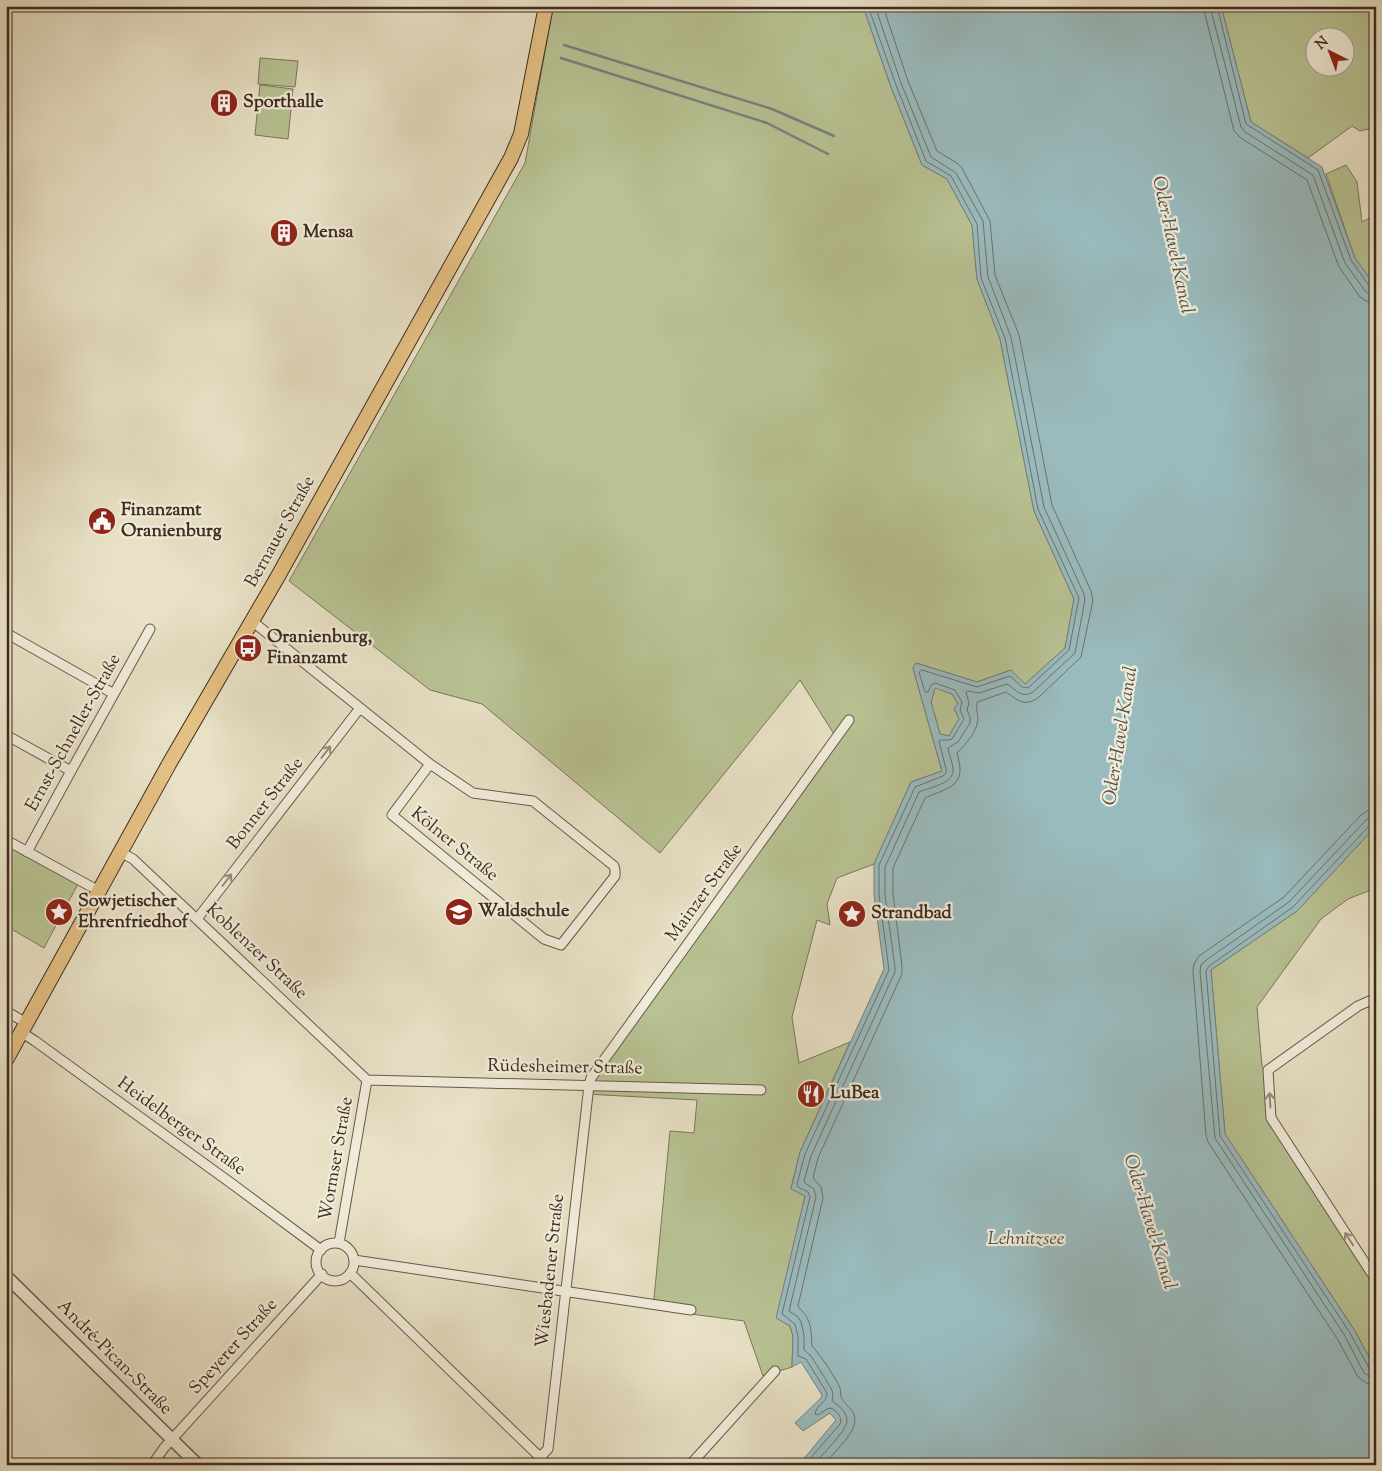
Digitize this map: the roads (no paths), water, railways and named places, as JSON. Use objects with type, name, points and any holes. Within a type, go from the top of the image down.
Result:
[{"type":"main road","name":"Bernauer Straße","points":[[6,1060],[120,852],[252,621],[511,158],[521,134],[546,6]]},
{"type":"street","name":"Kölner Straße","points":[[252,621],[430,764],[474,793],[532,802],[614,866],[614,876],[561,945],[544,939],[392,815],[430,764]]},
{"type":"street","name":"Ernst-Schneller-Straße","points":[[27,852],[150,629]]},
{"type":"street","points":[[6,632],[114,694]]},
{"type":"street","name":"Bonner Straße","points":[[197,919],[360,708]]},
{"type":"street","name":"Mainzer Straße","points":[[589,1085],[591,1078],[849,720]]},
{"type":"street","points":[[6,735],[71,771]]},
{"type":"street","points":[[6,840],[99,890]]},
{"type":"street","name":"Koblenzer Straße","points":[[120,852],[133,859],[367,1080]]},
{"type":"street","points":[[1376,998],[1358,1006],[1268,1070],[1271,1118],[1376,1280]]},
{"type":"street","name":"Heidelberger Straße","points":[[6,1011],[32,1038],[321,1250]]},
{"type":"street","name":"Rüdesheimer Straße","points":[[367,1080],[762,1090]]},
{"type":"street","name":"Wormser Straße","points":[[339,1243],[367,1080]]},
{"type":"street","name":"Wiesbadener Straße","points":[[540,1457],[548,1449],[589,1085]]},
{"type":"street","points":[[339,1243],[349,1249],[354,1260],[352,1269],[350,1273],[340,1280],[328,1279],[322,1274],[317,1264],[317,1258],[321,1250],[328,1244],[339,1243]]},
{"type":"street","points":[[354,1260],[691,1310]]},
{"type":"street","points":[[350,1273],[548,1465]]},
{"type":"street","name":"Speyerer Straße","points":[[152,1465],[172,1439],[322,1274]]},
{"type":"street","name":"André-Pican-Straße","points":[[6,1276],[198,1465]]},
{"type":"street","points":[[690,1465],[775,1372]]},
{"type":"water","name":"Lehnitzsee","points":[[863,6],[1221,6],[1251,122],[1322,167],[1355,258],[1376,287],[1376,826],[1297,911],[1211,970],[1225,1134],[1355,1331],[1376,1370],[1376,1465],[804,1465],[802,1461],[836,1420],[830,1413],[803,1431],[795,1423],[822,1395],[801,1362],[792,1367],[793,1336],[790,1326],[776,1318],[805,1196],[791,1189],[800,1152],[884,969],[874,895],[874,864],[911,782],[942,771],[913,668],[916,663],[977,682],[1011,670],[1025,684],[1065,648],[1074,599],[1034,511],[1000,339],[977,279],[972,225],[947,179],[922,165],[891,87]],"holes":[[[935,688],[952,694],[958,704],[954,708],[959,719],[949,736],[940,734],[931,702]]]},
{"type":"waterway","points":[[564,45],[772,109],[834,136]]},
{"type":"waterway","points":[[561,58],[767,123],[828,154]]},
{"type":"place","name":"Sporthalle","points":[[224,103]]},
{"type":"place","name":"Mensa","points":[[284,233]]},
{"type":"place","name":"Finanzamt Oranienburg","points":[[102,521]]},
{"type":"place","name":"Oranienburg, Finanzamt","points":[[248,648]]},
{"type":"place","name":"Sowjetischer Ehrenfriedhof","points":[[59,912]]},
{"type":"place","name":"Waldschule","points":[[459,912]]},
{"type":"place","name":"Strandbad","points":[[852,914]]},
{"type":"place","name":"LuBea","points":[[811,1094]]},
{"type":"water label","name":"Oder-Havel-Kanal","points":[[1172,245]]},
{"type":"water label","name":"Oder-Havel-Kanal","points":[[1121,736]]},
{"type":"water label","name":"Oder-Havel-Kanal","points":[[1149,1222]]}]
